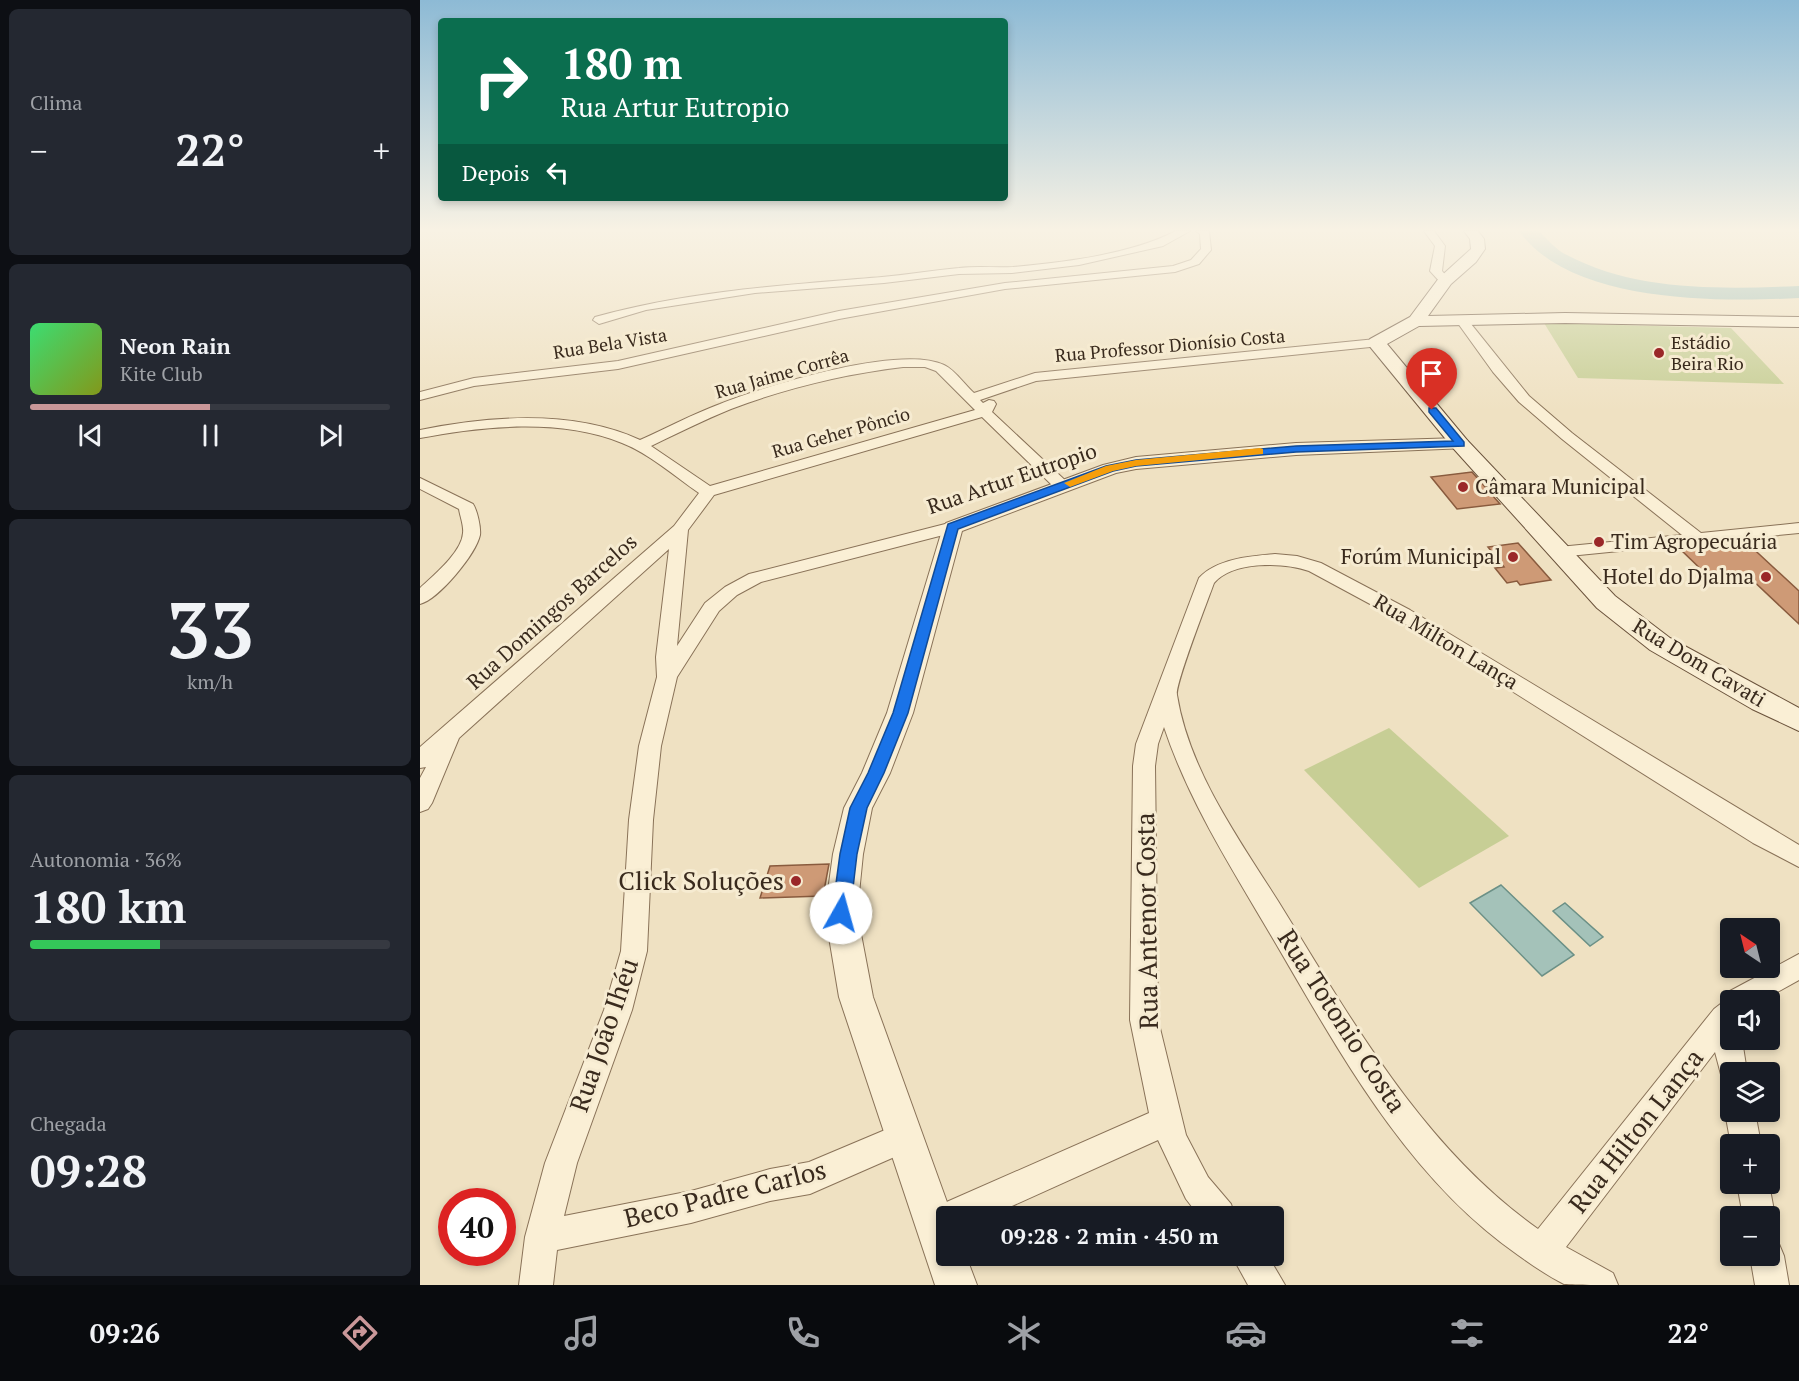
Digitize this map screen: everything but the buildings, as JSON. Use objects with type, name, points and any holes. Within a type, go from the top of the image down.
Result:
[{"type":"main road","points":[[1376,343],[1416,321],[1438,291]]},
{"type":"main road","points":[[1416,321],[1463,322],[1565,318],[1799,322]]},
{"type":"main road","name":"Rua Dom Cavati","points":[[1376,343],[1461,444],[1606,602],[1633,625],[1691,662],[1799,720]]},
{"type":"street","points":[[599,320],[645,307],[749,291]]},
{"type":"street","name":"Rua Bela Vista","points":[[420,396],[484,380],[618,365],[839,315],[977,291]]},
{"type":"street","points":[[1463,322],[1524,399],[1567,436],[1696,537]]},
{"type":"street","name":"Rua Professor Dionísio Costa","points":[[970,398],[997,392],[1017,382],[1044,376],[1376,343]]},
{"type":"street","name":"Rua Jaime Corrêa","points":[[639,446],[739,401],[834,375],[884,365],[930,362],[941,368],[970,398]]},
{"type":"street","points":[[985,412],[997,392]]},
{"type":"street","points":[[970,398],[1062,486]]},
{"type":"street","name":"Rua Geher Pôncio","points":[[708,492],[985,412]]},
{"type":"street","points":[[420,434],[468,426],[551,425],[603,432],[639,446],[708,492]]},
{"type":"street","name":"Rua Artur Eutropio","points":[[667,676],[711,607],[731,591],[754,578],[953,527],[1110,469],[1163,459],[1296,449],[1461,444]]},
{"type":"street","points":[[420,483],[466,507],[472,533],[457,562],[420,598]]},
{"type":"street","name":"Rua Domingos Barcelos","points":[[420,760],[680,530],[708,492]]},
{"type":"street","points":[[938,1206],[904,1137],[856,997],[841,913],[848,854],[858,808],[876,773],[900,713],[953,527]]},
{"type":"street","points":[[1559,552],[1799,528]]},
{"type":"street","name":"Rua João Ihéu","points":[[536,1285],[542,1237],[561,1162],[618,1010],[634,951],[641,820],[650,746],[667,676],[666,657],[680,530]]},
{"type":"street","name":"Rua Milton Lança","points":[[1155,718],[1205,582],[1213,573],[1250,561],[1275,559],[1297,561],[1315,567],[1403,614],[1751,830],[1799,857]]},
{"type":"street","name":"Rua Totonio Costa","points":[[1166,693],[1171,720],[1192,773],[1247,873],[1356,1052],[1438,1160],[1483,1206],[1522,1239],[1601,1285]]},
{"type":"street","name":"Rua Antenor Costa","points":[[1155,718],[1147,744],[1144,766],[1144,1020],[1166,1121],[1174,1143],[1197,1188],[1211,1206]]},
{"type":"street","points":[[420,803],[452,734]]},
{"type":"street","name":"Rua Hilton Lança","points":[[1756,990],[1799,966]]},
{"type":"street","name":"Rua Hilton Lança","points":[[1542,1251],[1720,1025]]},
{"type":"street","points":[[978,1206],[1166,1121]]},
{"type":"street","name":"Beco Padre Carlos","points":[[542,1237],[691,1207],[770,1185],[810,1178],[904,1137]]},
{"type":"street","points":[[953,1266],[956,1285]]},
{"type":"street","points":[[1256,1266],[1268,1285]]},
{"type":"street","points":[[1769,1266],[1772,1285]]},
{"type":"green space","name":"Estádio Beira Rio","points":[[1544,323],[1731,328],[1784,384],[1578,378]]},
{"type":"green space","points":[[1389,728],[1509,836],[1419,888],[1304,770]]},
{"type":"water","points":[[1501,885],[1574,955],[1542,976],[1470,903]]},
{"type":"water","points":[[1565,903],[1603,937],[1590,946],[1553,911]]},
{"type":"waterway","points":[[1687,291],[1709,293],[1799,292]]},
{"type":"slow traffic","points":[[1070,483],[1136,463],[1260,452]]},
{"type":"place","name":"Estádio Beira Rio","points":[[1659,353]]},
{"type":"place","name":"Câmara Municipal","points":[[1463,487]]},
{"type":"place","name":"Tim Agropecuária","points":[[1599,542]]},
{"type":"place","name":"Forúm Municipal","points":[[1513,557]]},
{"type":"place","name":"Hotel do Djalma","points":[[1766,577]]},
{"type":"place","name":"Click Soluções","points":[[796,881]]},
{"type":"route","points":[[841,913],[848,854],[858,808],[876,773],[900,713],[953,527],[1110,469],[1136,463],[1296,449],[1461,444],[1432,410]]}]
